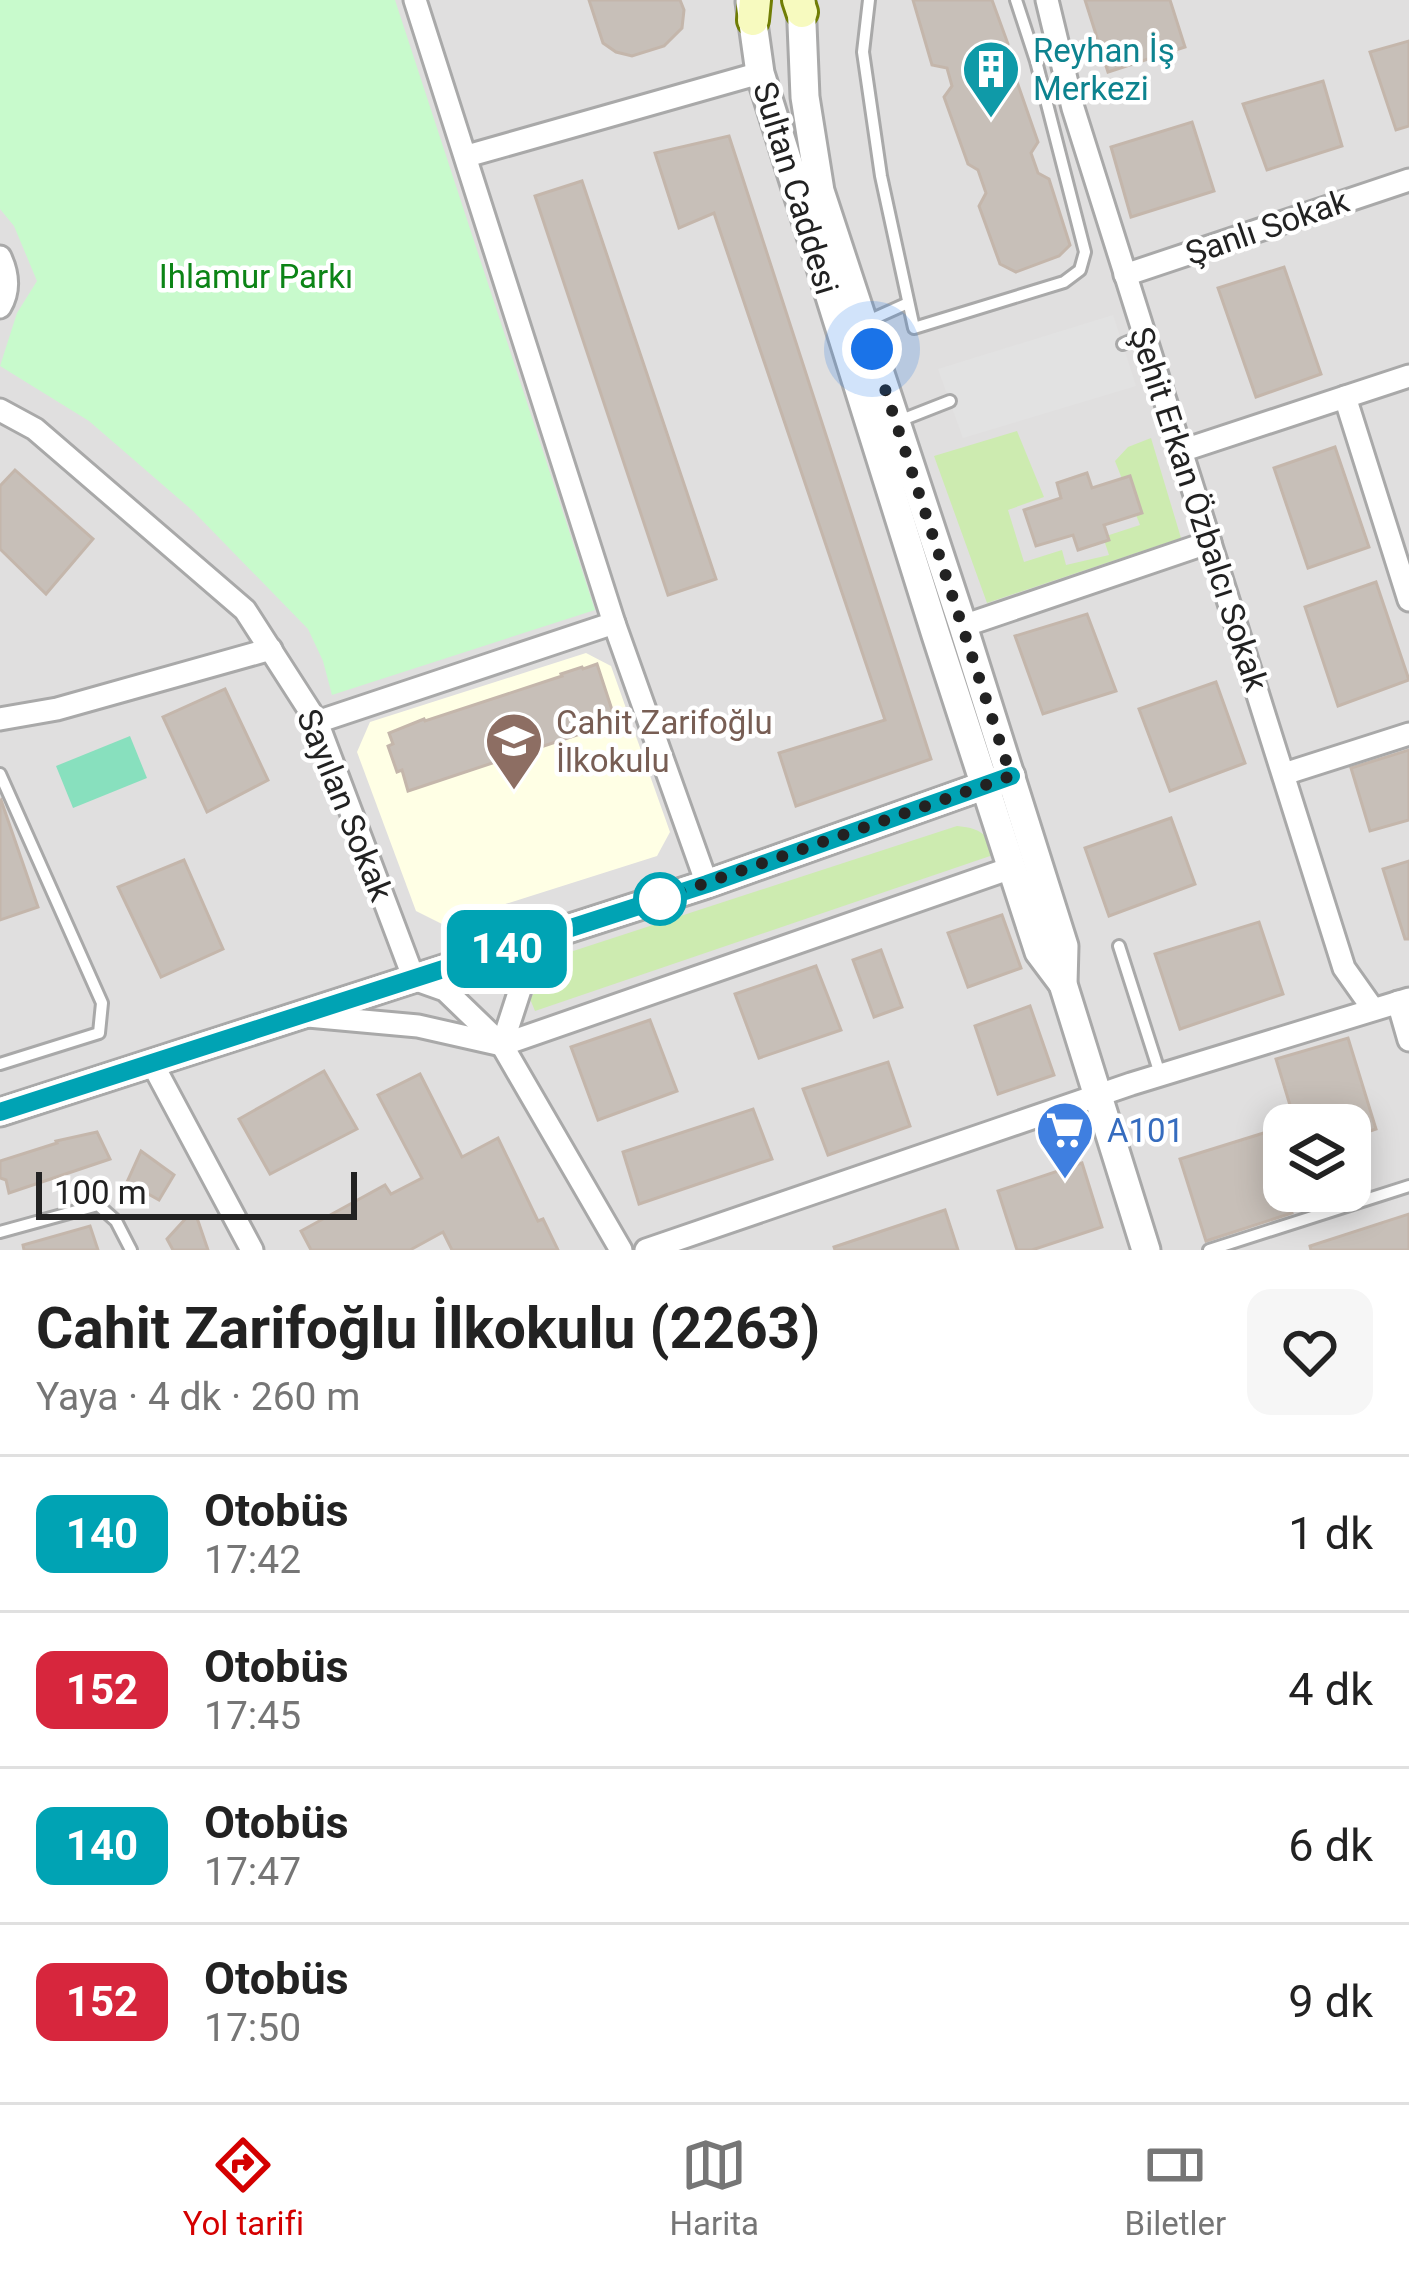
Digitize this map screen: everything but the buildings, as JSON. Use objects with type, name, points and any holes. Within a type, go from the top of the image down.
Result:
[{"type":"street","points":[[416,0],[614,623],[707,884]]},
{"type":"street","name":"Şehit Erkan Özbalcı Sokak","points":[[1047,0],[1125,275],[1133,339],[1181,451],[1343,968],[1372,1009]]},
{"type":"street","name":"Sultan Caddesi","points":[[800,4],[805,98],[820,191],[963,626],[998,781],[1011,868],[1040,952],[1063,984]]},
{"type":"street","name":"Sultan Caddesi","points":[[752,7],[760,73],[998,781],[1064,946],[1063,984],[1146,1250]]},
{"type":"street","points":[[467,156],[760,73]]},
{"type":"street","name":"Şanlı Sokak","points":[[1125,275],[1409,180]]},
{"type":"street","points":[[0,257],[7,271],[7,295],[0,307]]},
{"type":"street","points":[[1181,451],[1409,376]]},
{"type":"street","points":[[1345,397],[1409,600]]},
{"type":"street","name":"Sayılan Sokak","points":[[0,410],[35,429],[245,610],[317,722],[414,979]]},
{"type":"street","points":[[963,626],[1210,542]]},
{"type":"street","points":[[317,722],[614,623]]},
{"type":"street","points":[[0,719],[57,710],[271,649]]},
{"type":"street","points":[[1284,774],[1409,734]]},
{"type":"street","points":[[0,1112],[707,884],[998,781]]},
{"type":"street","points":[[302,1015],[418,1026],[502,1045],[1011,868]]},
{"type":"street","points":[[502,1045],[528,965],[554,934]]},
{"type":"street","points":[[414,979],[445,990],[502,1045],[622,1250]]},
{"type":"street","points":[[646,1250],[1160,1075],[1404,1000],[1409,1040]]},
{"type":"street","points":[[152,1063],[252,1250]]},
{"type":"lane","points":[[868,0],[863,52],[881,176],[914,328],[1064,282],[1080,270],[1085,252],[1016,0]]},
{"type":"lane","points":[[1057,147],[1083,139]]},
{"type":"lane","points":[[863,323],[908,303]]},
{"type":"lane","points":[[896,422],[950,401]]},
{"type":"lane","points":[[0,773],[102,1003],[99,1033],[0,1064]]},
{"type":"lane","points":[[1119,946],[1160,1075]]},
{"type":"lane","points":[[1209,1250],[1409,1186]]},
{"type":"lane","points":[[0,1232],[98,1204],[116,1221],[131,1250]]},
{"type":"shaded area","points":[[0,0],[1409,0],[1409,1250],[0,1250]]},
{"type":"shaded area","points":[[1113,315],[1136,386],[963,438],[938,369]]},
{"type":"shaded area","name":"Cahit Zarifoğlu İlkokulu","points":[[586,653],[611,666],[670,832],[657,856],[442,924],[416,911],[357,752],[370,722]]},
{"type":"green space","name":"Ihlamur Parkı","points":[[0,0],[395,0],[595,610],[332,695],[308,629],[193,511],[89,421],[0,366],[17,313],[37,281],[14,226],[0,209]]},
{"type":"green space","points":[[1017,431],[1044,497],[1008,510],[1024,562],[1062,550],[1066,565],[1109,555],[1103,537],[1140,525],[1115,461],[1128,447],[1151,438],[1181,538],[987,603],[934,456]]},
{"type":"green space","points":[[130,736],[147,778],[73,808],[56,766]]},
{"type":"green space","points":[[957,826],[981,833],[996,854],[535,1011],[530,999],[561,955]]},
{"type":"bus line","name":"140","points":[[0,1112],[707,884],[1011,776]]},
{"type":"place","name":"Reyhan İş Merkezi","points":[[991,120]]},
{"type":"place","name":"Cahit Zarifoğlu İlkokulu","points":[[514,792]]},
{"type":"place","name":"A101","points":[[1065,1181]]},
{"type":"route","points":[[660,899],[1011,776],[872,349]]}]
